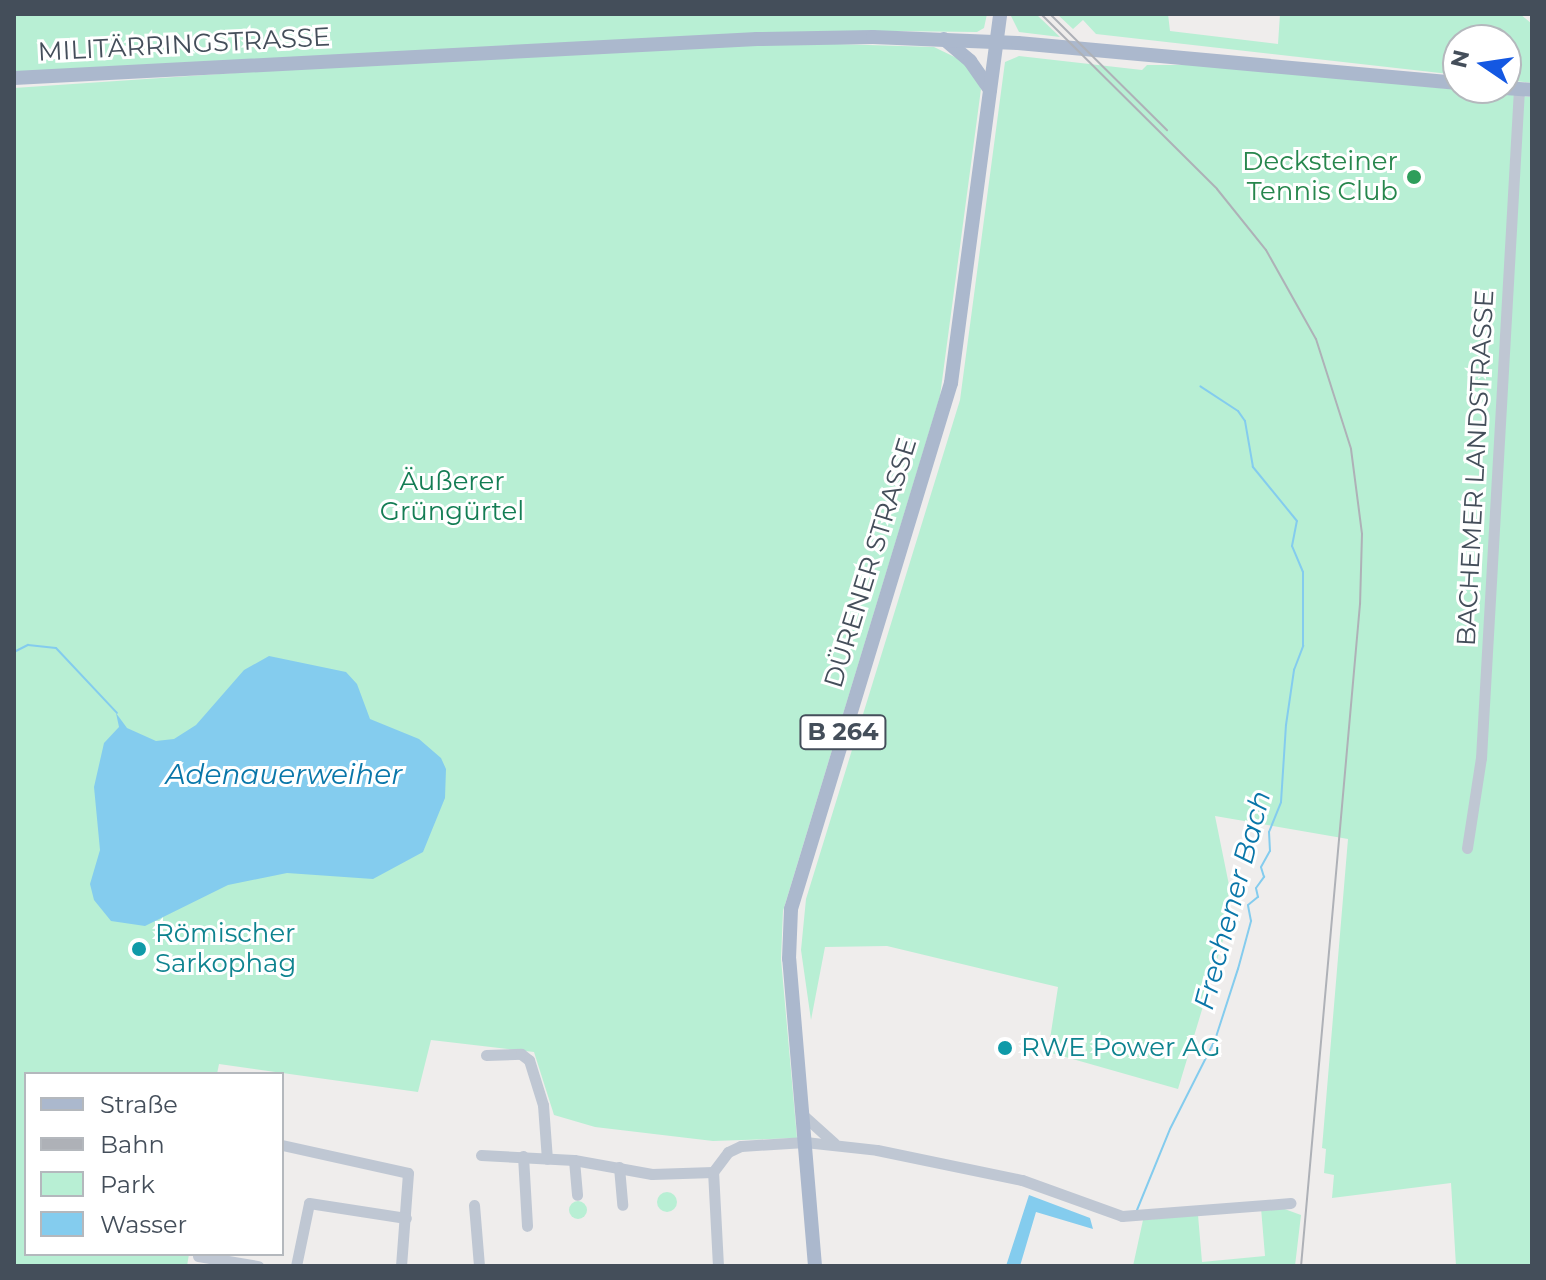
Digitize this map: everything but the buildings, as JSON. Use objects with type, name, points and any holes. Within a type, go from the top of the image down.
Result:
[{"type":"main road","name":"DÜRENER STRASSE","points":[[815,1266],[789,959],[791,909],[951,383],[1000,14]]},
{"type":"main road","name":"MILITÄRRINGSTRASSE","points":[[14,78],[757,39],[944,39],[1442,82]]},
{"type":"main road","points":[[944,39],[970,61],[990,90]]},
{"type":"street","name":"BACHEMER LANDSTRASSE","points":[[1467,848],[1483,736],[1518,104]]},
{"type":"street","points":[[486,1055],[521,1054],[529,1060],[543,1105],[547,1159]]},
{"type":"street","points":[[803,1115],[834,1143]]},
{"type":"street","points":[[718,1266],[713,1172],[728,1152],[741,1146],[834,1143],[1022,1180],[1106,1213],[1136,1217],[1291,1203]]},
{"type":"street","points":[[284,1145],[408,1173],[401,1266]]},
{"type":"street","points":[[481,1155],[574,1160],[652,1174],[713,1172]]},
{"type":"street","points":[[523,1156],[527,1226]]},
{"type":"street","points":[[574,1160],[577,1195]]},
{"type":"street","points":[[619,1167],[622,1205]]},
{"type":"street","points":[[296,1266],[309,1203],[406,1218]]},
{"type":"street","points":[[474,1205],[479,1266]]},
{"type":"street","points":[[197,1259],[258,1266]]},
{"type":"green space","points":[[14,14],[987,14],[984,28],[977,32],[891,31],[14,78]]},
{"type":"green space","points":[[1010,14],[1036,14],[1060,37],[1019,32]]},
{"type":"green space","points":[[1057,14],[1168,14],[1170,31],[1278,44],[1280,14],[1520,14],[1532,24],[1532,83],[1522,82],[1522,24],[1442,24],[1442,73],[1096,34],[1083,20],[1073,29]]},
{"type":"green space","name":"Äußerer Grüngürtel","points":[[802,43],[934,47],[969,64],[981,89],[940,396],[783,911],[781,959],[797,1138],[713,1141],[595,1127],[554,1115],[534,1052],[431,1040],[418,1092],[219,1064],[217,1072],[24,1072],[24,1256],[189,1256],[187,1266],[14,1266],[14,88],[397,62]]},
{"type":"green space","points":[[1019,56],[1142,70],[1147,65],[1210,65],[1442,88],[1442,104],[1522,104],[1522,96],[1532,97],[1532,1266],[1456,1266],[1451,1183],[1332,1198],[1334,1175],[1324,1173],[1326,1149],[1322,1148],[1348,839],[1215,816],[1229,885],[1227,927],[1178,1089],[1048,1052],[1058,987],[887,946],[825,947],[811,1020],[801,950],[806,899],[960,400],[1005,62]]},
{"type":"green space","points":[[667,1192],[674,1195],[677,1202],[674,1209],[667,1212],[660,1209],[657,1202],[660,1195]]},
{"type":"green space","points":[[578,1201],[587,1210],[578,1219],[569,1210]]},
{"type":"green space","points":[[1279,1207],[1301,1215],[1295,1266],[1133,1266],[1143,1220],[1198,1215],[1202,1262],[1265,1256],[1261,1208]]},
{"type":"water","name":"Adenauerweiher","points":[[269,656],[346,672],[357,684],[370,719],[419,739],[441,758],[446,769],[445,798],[423,852],[373,879],[287,873],[228,885],[145,926],[111,921],[94,900],[90,884],[100,850],[94,787],[104,743],[119,727],[116,713],[127,728],[156,741],[174,739],[196,725],[244,670]]},
{"type":"water","points":[[1029,1195],[1090,1218],[1093,1229],[1036,1212],[1020,1266],[1006,1266]]},
{"type":"waterway","name":"Frechener Bach","points":[[1137,1210],[1170,1129],[1215,1040],[1238,969],[1251,921],[1248,905],[1258,897],[1256,888],[1264,877],[1261,867],[1270,851],[1269,832],[1281,802],[1286,725],[1294,670],[1303,646],[1303,572],[1292,546],[1297,521],[1253,467],[1245,421],[1238,411],[1200,386]]},
{"type":"waterway","points":[[14,652],[28,645],[56,648],[117,713]]},
{"type":"tram line","points":[[1050,14],[1167,130]]},
{"type":"railway","points":[[1041,14],[1217,189],[1266,250],[1316,339],[1351,449],[1362,534],[1360,604],[1301,1266]]},
{"type":"place","name":"Decksteiner Tennis Club","points":[[1414,177]]},
{"type":"place","name":"Römischer Sarkophag","points":[[139,949]]},
{"type":"place","name":"RWE Power AG","points":[[1005,1048]]}]
